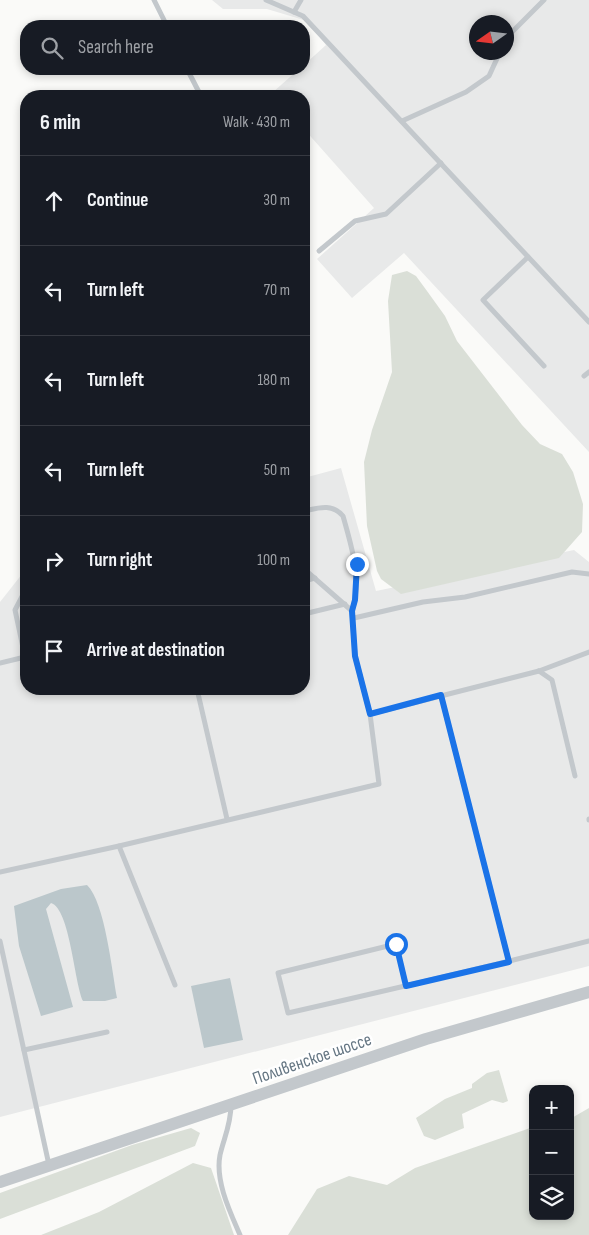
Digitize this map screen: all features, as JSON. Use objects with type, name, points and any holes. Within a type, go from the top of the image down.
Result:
[{"type":"street","name":"Поливенское шоссе","points":[[0,1182],[426,1039],[589,992]]},
{"type":"lane","points":[[154,0],[164,20]]},
{"type":"lane","points":[[266,0],[303,16],[307,20]]},
{"type":"lane","points":[[294,12],[301,0]]},
{"type":"lane","points":[[514,30],[544,0]]},
{"type":"lane","points":[[310,23],[589,322]]},
{"type":"lane","points":[[402,121],[466,92],[489,76],[496,60]]},
{"type":"lane","points":[[190,75],[197,90]]},
{"type":"lane","points":[[319,251],[355,221],[386,214],[441,163]]},
{"type":"lane","points":[[528,257],[482,300],[544,366]]},
{"type":"lane","points":[[310,511],[328,507],[339,511],[344,516],[357,564],[355,600],[352,611]]},
{"type":"lane","points":[[354,618],[572,572],[589,574]]},
{"type":"lane","points":[[0,872],[120,846],[379,784],[370,714],[355,656],[354,618],[352,611],[310,574]]},
{"type":"lane","points":[[310,579],[315,578]]},
{"type":"lane","points":[[20,600],[15,610],[20,627]]},
{"type":"lane","points":[[310,613],[345,604]]},
{"type":"lane","points":[[370,714],[539,671],[589,652]]},
{"type":"lane","points":[[0,663],[20,658]]},
{"type":"lane","points":[[539,671],[552,680],[575,776]]},
{"type":"lane","points":[[198,695],[227,820]]},
{"type":"lane","points":[[441,695],[509,962]]},
{"type":"lane","points":[[120,846],[175,985]]},
{"type":"lane","points":[[0,940],[49,1166]]},
{"type":"lane","points":[[406,986],[396,944],[278,973],[288,1013],[406,986],[509,962],[589,941]]},
{"type":"lane","points":[[24,1050],[107,1032]]},
{"type":"lane","points":[[231,1104],[229,1128],[220,1157],[220,1170],[227,1203],[240,1235]]},
{"type":"shaded area","points":[[212,0],[589,0],[589,452],[404,253],[352,298],[317,259],[374,208],[310,136],[310,90],[275,90],[292,75],[310,75],[310,60],[326,45],[310,25],[310,20],[304,20],[267,9],[223,9]]},
{"type":"shaded area","points":[[407,271],[416,276],[445,316],[457,341],[522,425],[540,444],[562,454],[573,472],[583,504],[582,532],[559,558],[401,594],[381,579],[377,571],[367,526],[364,462],[372,430],[392,372],[388,301],[392,275]]},
{"type":"shaded area","points":[[341,468],[376,591],[574,550],[589,562],[589,966],[0,1117],[0,602],[20,577],[20,695],[310,695],[310,476]]},
{"type":"shaded area","points":[[87,885],[99,906],[103,921],[117,998],[105,1001],[83,1001],[63,918],[57,908],[51,903],[46,909],[73,1007],[41,1016],[19,946],[14,906],[61,889]]},
{"type":"shaded area","points":[[230,978],[243,1040],[204,1048],[191,986]]},
{"type":"shaded area","points":[[499,1070],[508,1101],[503,1103],[492,1100],[462,1114],[464,1128],[435,1140],[424,1136],[416,1118],[445,1099],[472,1088],[472,1084],[487,1073]]},
{"type":"shaded area","points":[[589,1108],[589,1235],[288,1235],[317,1189],[349,1176],[387,1185],[415,1168],[529,1128],[529,1220],[574,1220],[574,1117]]},
{"type":"shaded area","points":[[191,1128],[200,1133],[195,1146],[0,1219],[0,1193],[132,1145]]},
{"type":"shaded area","points":[[193,1163],[211,1168],[234,1235],[41,1235],[99,1212]]},
{"type":"route","points":[[357,564],[355,600],[352,611],[354,618],[355,656],[370,714],[441,695],[509,962],[406,986],[396,944]]}]
